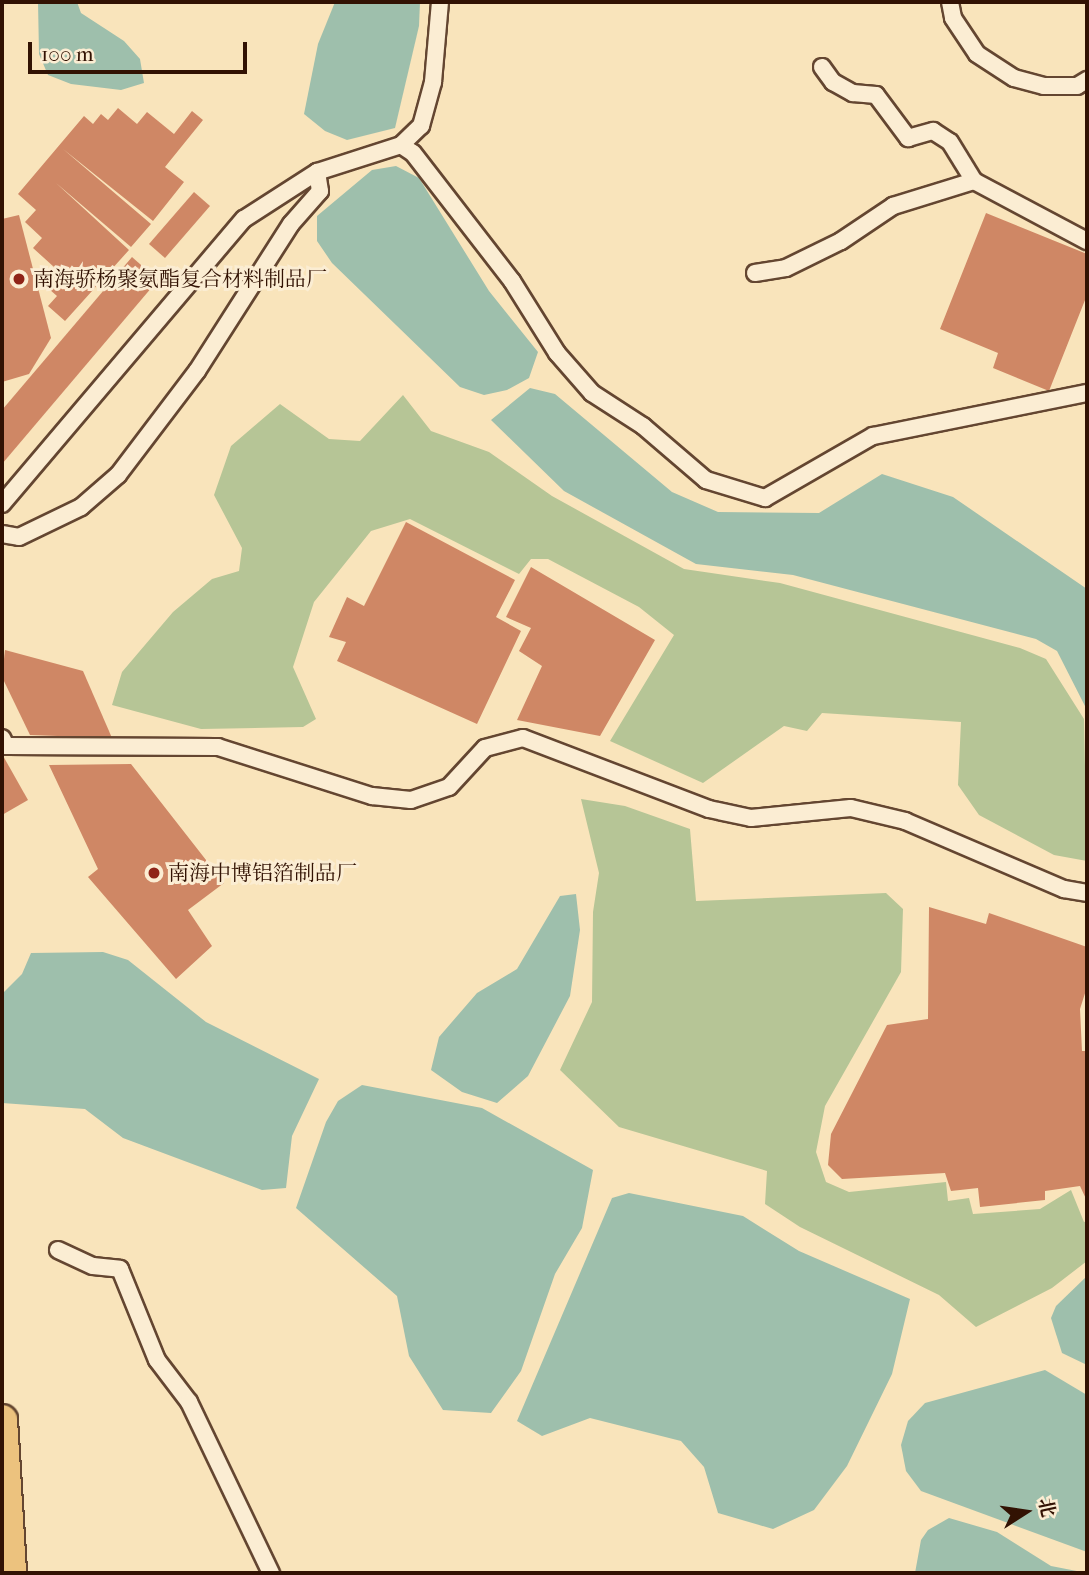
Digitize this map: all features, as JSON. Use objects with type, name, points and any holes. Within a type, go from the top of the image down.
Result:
[{"type":"highway","points":[[2,1420],[11,1573]]},
{"type":"street","points":[[2,504],[244,219],[317,172],[401,145],[421,126],[433,82],[440,2]]},
{"type":"street","points":[[950,2],[953,18],[977,54],[1014,78],[1044,86],[1077,86],[1087,80]]},
{"type":"street","points":[[822,67],[833,82],[853,93],[876,94],[908,138],[933,131],[950,142],[974,181],[1087,241]]},
{"type":"street","points":[[401,145],[413,153],[512,281],[557,353],[592,393],[643,426],[706,480],[765,498],[873,436],[1087,393]]},
{"type":"street","points":[[2,534],[19,537],[81,507],[118,475],[212,349],[290,224],[320,191],[317,172]]},
{"type":"street","points":[[755,272],[786,268],[841,241],[893,206],[974,181]]},
{"type":"street","points":[[2,738],[6,746],[218,747],[372,796],[411,800],[449,787],[485,748],[523,738],[709,809],[751,818],[851,808],[905,821],[1064,889],[1087,893]]},
{"type":"street","points":[[58,1250],[93,1266],[120,1269],[157,1360],[189,1402],[271,1573]]},
{"type":"shaded area","points":[[38,2],[77,2],[81,13],[124,41],[140,59],[144,83],[121,90],[71,84],[48,75],[39,54]]},
{"type":"shaded area","points":[[335,2],[420,2],[419,26],[395,128],[347,140],[325,131],[304,114],[318,44]]},
{"type":"shaded area","points":[[396,166],[419,178],[489,291],[538,352],[529,378],[507,390],[484,395],[460,387],[332,263],[317,241],[317,216],[372,170]]},
{"type":"shaded area","points":[[530,388],[555,394],[672,492],[718,512],[819,513],[882,474],[953,497],[1087,589],[1087,710],[1057,651],[1036,639],[793,575],[696,564],[564,491],[491,420]]},
{"type":"shaded area","points":[[403,395],[431,431],[489,452],[552,496],[684,569],[780,583],[1020,648],[1046,659],[1084,719],[1087,861],[1054,855],[979,815],[958,785],[961,722],[822,713],[807,731],[784,726],[703,783],[610,741],[674,635],[639,607],[548,559],[531,559],[519,574],[410,519],[371,531],[314,602],[293,667],[316,719],[303,727],[201,729],[112,705],[122,672],[173,612],[212,579],[239,571],[242,548],[214,495],[231,446],[280,404],[329,439],[360,441]]},
{"type":"shaded area","points":[[581,799],[625,806],[690,829],[696,901],[886,893],[903,909],[901,972],[825,1106],[816,1152],[826,1182],[849,1192],[946,1182],[948,1201],[969,1198],[973,1214],[1040,1209],[1071,1190],[1084,1222],[1087,1221],[1087,1261],[1052,1288],[976,1327],[939,1295],[800,1227],[765,1204],[767,1171],[619,1127],[560,1070],[592,1002],[593,912],[599,873]]},
{"type":"shaded area","points":[[576,894],[580,930],[570,996],[528,1076],[497,1103],[462,1092],[431,1070],[439,1037],[477,993],[517,969],[560,896]]},
{"type":"shaded area","points":[[103,952],[128,960],[206,1022],[319,1079],[292,1136],[286,1188],[262,1190],[123,1138],[85,1109],[2,1103],[2,994],[22,974],[31,953]]},
{"type":"shaded area","points":[[362,1085],[482,1108],[593,1170],[582,1228],[555,1274],[521,1371],[491,1413],[443,1410],[409,1356],[397,1296],[296,1208],[326,1122],[338,1101]]},
{"type":"shaded area","points":[[629,1193],[743,1216],[799,1251],[910,1299],[892,1374],[847,1466],[814,1510],[773,1529],[718,1513],[704,1467],[681,1441],[590,1418],[542,1436],[517,1421],[612,1198]]},
{"type":"shaded area","points":[[1087,1276],[1087,1365],[1062,1353],[1051,1318],[1056,1306]]},
{"type":"shaded area","points":[[1045,1370],[1087,1395],[1087,1552],[921,1491],[906,1471],[901,1445],[908,1421],[925,1403]]},
{"type":"shaded area","points":[[949,1518],[997,1532],[1051,1566],[1087,1573],[915,1573],[921,1540],[928,1530]]},
{"type":"building","points":[[118,108],[137,124],[147,112],[174,134],[192,111],[203,120],[165,167],[184,182],[153,221],[63,149],[151,224],[131,247],[56,183],[129,250],[65,321],[48,306],[57,296],[41,282],[54,267],[33,248],[42,238],[25,222],[36,210],[18,194],[84,116],[93,124],[101,114],[108,120]]},
{"type":"building","points":[[194,192],[210,206],[165,258],[149,244]]},
{"type":"building","points":[[986,213],[1087,254],[1087,295],[1049,391],[993,368],[998,353],[940,329]]},
{"type":"building","name":"南海骄杨聚氨酯复合材料制品厂","points":[[19,215],[51,338],[29,374],[2,382],[2,219]]},
{"type":"building","points":[[132,257],[158,280],[2,464],[2,410]]},
{"type":"building","points":[[406,522],[515,580],[496,617],[521,631],[477,724],[337,661],[346,642],[329,637],[347,597],[364,606]]},
{"type":"building","points":[[531,567],[655,640],[600,736],[517,720],[542,666],[519,651],[531,628],[506,617]]},
{"type":"building","points":[[5,650],[83,671],[112,738],[30,735],[2,677]]},
{"type":"building","points":[[2,754],[28,800],[2,815]]},
{"type":"building","name":"南海中博铝箔制品厂","points":[[131,764],[224,883],[188,910],[212,946],[176,979],[88,877],[98,869],[49,765]]},
{"type":"building","points":[[929,907],[986,924],[989,913],[1087,947],[1087,987],[1080,1009],[1082,1051],[1087,1051],[1087,1201],[1080,1186],[1045,1191],[1045,1200],[980,1207],[978,1188],[951,1191],[945,1173],[842,1179],[828,1165],[831,1134],[887,1025],[928,1019]]},
{"type":"place","name":"南海骄杨聚氨酯复合材料制品厂","points":[[19,279]]},
{"type":"place","name":"南海中博铝箔制品厂","points":[[154,873]]}]
